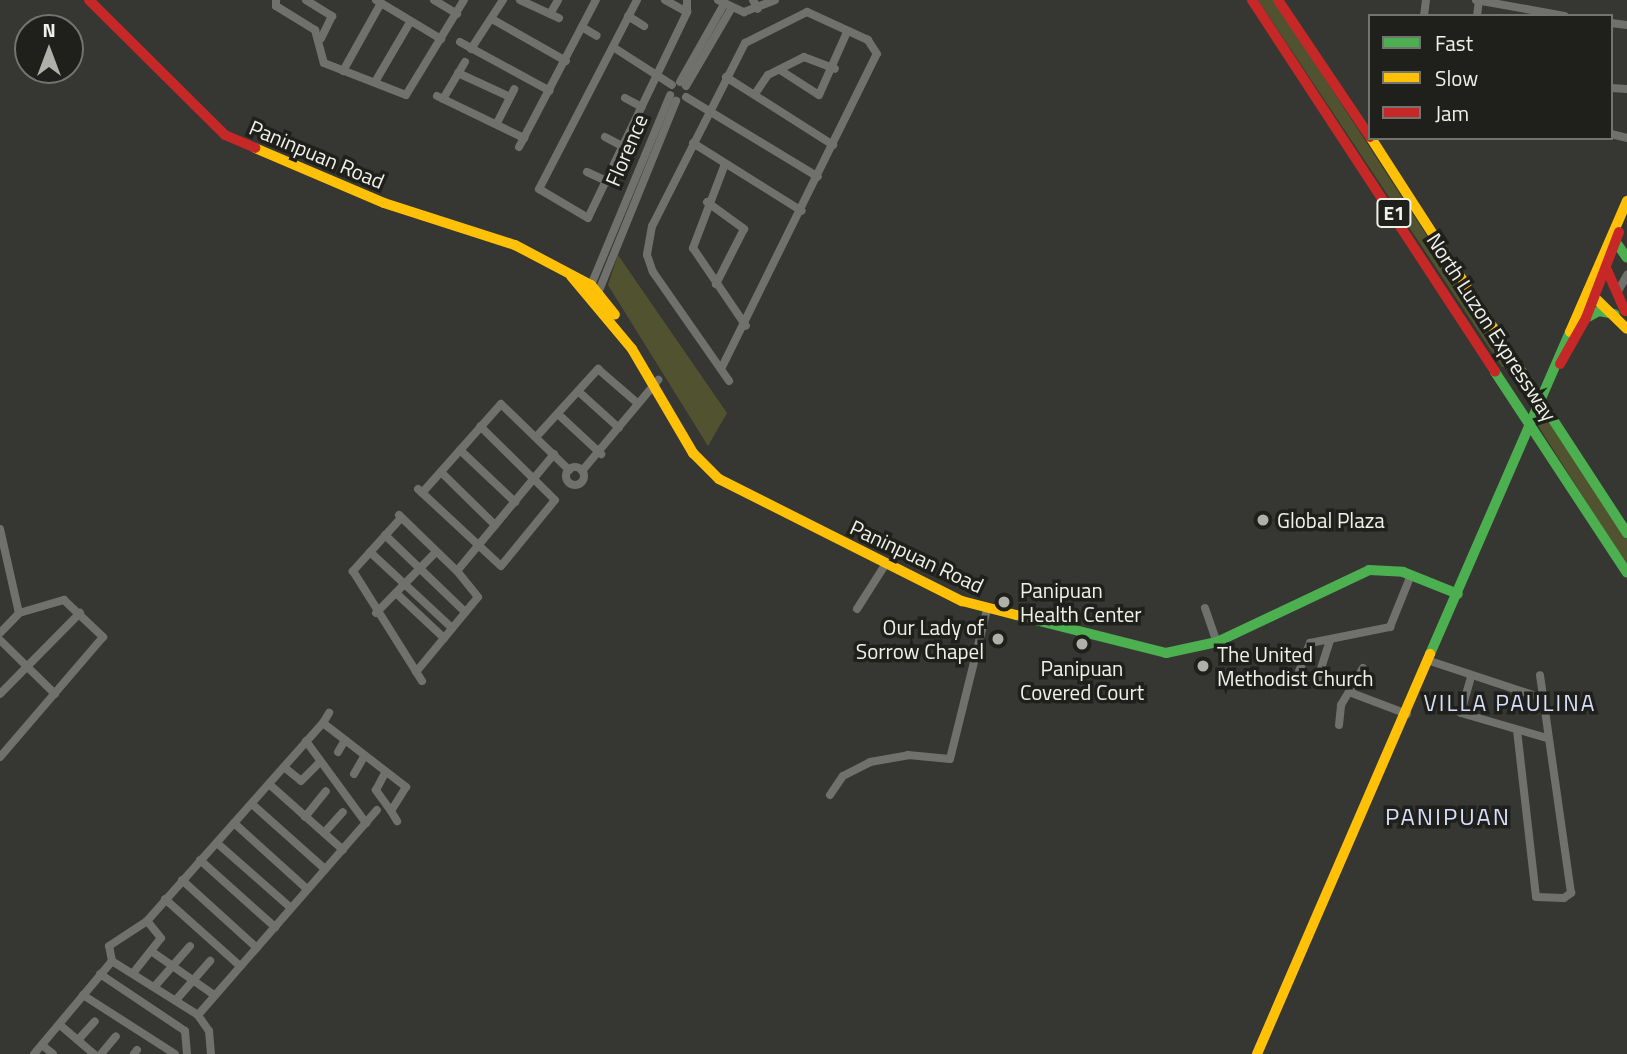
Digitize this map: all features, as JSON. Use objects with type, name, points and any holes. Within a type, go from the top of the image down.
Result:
[{"type":"main road","name":"Paninpuan Road","points":[[89,0],[225,135],[384,203],[515,245],[571,276],[593,293],[655,381],[693,453],[719,479],[885,565],[987,610],[1149,651],[1186,652],[1217,642],[1358,573],[1411,575],[1458,594]]},
{"type":"main road","name":"North Luzon Expressway","points":[[1252,0],[1627,573]]},
{"type":"main road","name":"North Luzon Expressway","points":[[1278,0],[1368,134]]},
{"type":"main road","name":"North Luzon Expressway","points":[[1372,140],[1627,533]]},
{"type":"main road","points":[[1550,378],[1586,318],[1627,201]]},
{"type":"main road","points":[[1614,238],[1627,258]]},
{"type":"main road","points":[[1257,1054],[1430,661],[1550,378],[1594,290],[1607,270],[1614,238]]},
{"type":"main road","points":[[1607,270],[1627,329]]},
{"type":"main road","points":[[1594,290],[1622,313]]},
{"type":"main road","points":[[1586,318],[1599,311],[1622,313]]},
{"type":"street","points":[[276,0],[276,6],[321,39]]},
{"type":"street","points":[[306,0],[332,16],[321,39],[324,63],[406,95],[464,0]]},
{"type":"street","points":[[434,0],[457,14]]},
{"type":"street","points":[[471,49],[503,0]]},
{"type":"street","points":[[520,0],[555,16],[558,0]]},
{"type":"street","points":[[519,147],[596,0]]},
{"type":"street","points":[[637,0],[539,190],[589,218],[687,12],[687,0]]},
{"type":"street","points":[[665,0],[687,12]]},
{"type":"street","points":[[752,0],[758,9]]},
{"type":"street","points":[[679,84],[724,5],[758,9],[775,0]]},
{"type":"street","points":[[1478,0],[1533,13],[1536,0]]},
{"type":"street","points":[[343,71],[379,2],[441,39]]},
{"type":"street","points":[[722,367],[746,326],[877,54],[874,44],[802,12],[745,43],[709,107],[652,226],[647,255],[729,381]]},
{"type":"street","points":[[628,16],[644,26]]},
{"type":"street","points":[[492,19],[566,61]]},
{"type":"street","points":[[375,82],[410,22]]},
{"type":"street","points":[[582,27],[597,36]]},
{"type":"street","points":[[780,69],[816,96],[835,69],[847,32]]},
{"type":"street","points":[[460,42],[550,91]]},
{"type":"street","points":[[613,47],[679,84],[686,97]]},
{"type":"street","points":[[755,94],[780,69],[811,57],[835,69]]},
{"type":"street","points":[[465,62],[440,98],[524,138]]},
{"type":"street","points":[[458,73],[512,93],[497,123]]},
{"type":"street","points":[[726,77],[833,145]]},
{"type":"street","name":"Florence","points":[[593,293],[599,265],[679,84]]},
{"type":"street","points":[[673,98],[686,97],[709,107],[818,177]]},
{"type":"street","points":[[625,98],[642,107]]},
{"type":"street","points":[[605,137],[624,147]]},
{"type":"street","points":[[693,143],[802,211]]},
{"type":"street","points":[[725,164],[707,202],[693,248],[746,326]]},
{"type":"street","points":[[587,172],[608,182]]},
{"type":"street","points":[[707,202],[744,229],[716,284]]},
{"type":"street","name":"Florence","points":[[593,293],[609,269],[620,222]]},
{"type":"street","points":[[599,265],[609,269]]},
{"type":"street","points":[[1616,296],[1627,275]]},
{"type":"street","points":[[537,436],[600,369],[635,401]]},
{"type":"street","points":[[569,470],[582,471],[601,454],[635,401],[655,381]]},
{"type":"street","points":[[578,391],[619,428]]},
{"type":"street","points":[[480,426],[555,500],[499,568],[420,491],[441,472],[480,426],[500,404],[537,436],[569,470],[572,484],[582,482],[582,471]]},
{"type":"street","points":[[558,414],[601,454]]},
{"type":"street","points":[[460,450],[515,502]]},
{"type":"street","points":[[457,571],[554,454]]},
{"type":"street","points":[[441,472],[495,525]]},
{"type":"street","points":[[416,672],[478,595],[457,571],[400,517],[370,552],[350,568],[376,613],[422,681]]},
{"type":"street","points":[[0,529],[19,613]]},
{"type":"street","points":[[385,535],[465,612]]},
{"type":"street","points":[[370,552],[452,628]]},
{"type":"street","points":[[376,613],[436,552]]},
{"type":"street","points":[[857,609],[885,565]]},
{"type":"street","points":[[1295,682],[1307,646],[1390,627],[1411,575]]},
{"type":"street","points":[[396,593],[444,638]]},
{"type":"street","points":[[0,633],[19,613],[64,600],[80,612],[102,641],[0,757]]},
{"type":"street","points":[[1205,608],[1217,642]]},
{"type":"street","points":[[830,794],[843,776],[870,762],[908,755],[950,759],[987,610]]},
{"type":"street","points":[[0,694],[80,612]]},
{"type":"street","points":[[0,640],[55,694]]},
{"type":"street","points":[[1315,684],[1330,640]]},
{"type":"street","points":[[1430,661],[1471,677],[1542,698]]},
{"type":"street","points":[[1339,725],[1349,692],[1363,668]]},
{"type":"street","points":[[1517,730],[1536,897],[1544,901],[1570,893],[1540,675]]},
{"type":"street","points":[[1471,677],[1461,713],[1547,738]]},
{"type":"street","points":[[1349,692],[1407,714]]},
{"type":"street","points":[[112,961],[109,946],[147,921],[323,723],[328,713]]},
{"type":"street","points":[[323,723],[406,787]]},
{"type":"street","points":[[338,752],[345,740]]},
{"type":"street","points":[[306,741],[366,823]]},
{"type":"street","points":[[354,774],[364,757]]},
{"type":"street","points":[[284,767],[301,781],[320,762]]},
{"type":"street","points":[[385,773],[376,790],[397,821]]},
{"type":"street","points":[[391,811],[412,779]]},
{"type":"street","points":[[269,784],[343,850]]},
{"type":"street","points":[[305,817],[326,791]]},
{"type":"street","points":[[252,804],[325,869]]},
{"type":"street","points":[[198,1015],[377,810]]},
{"type":"street","points":[[324,833],[343,812]]},
{"type":"street","points":[[234,822],[307,889]]},
{"type":"street","points":[[217,843],[291,908]]},
{"type":"street","points":[[200,860],[275,927]]},
{"type":"street","points":[[183,880],[257,948]]},
{"type":"street","points":[[165,899],[240,966]]},
{"type":"street","points":[[134,972],[161,934],[147,921]]},
{"type":"street","points":[[155,986],[190,946]]},
{"type":"street","points":[[151,951],[214,995]]},
{"type":"street","points":[[112,961],[134,972],[198,1015],[209,1031],[211,1054]]},
{"type":"street","points":[[34,1054],[112,961]]},
{"type":"street","points":[[176,1000],[210,961]]},
{"type":"street","points":[[100,974],[185,1031],[187,1054]]},
{"type":"street","points":[[83,995],[175,1054]]},
{"type":"street","points":[[78,1040],[95,1021]]},
{"type":"street","points":[[60,1025],[94,1054]]},
{"type":"street","points":[[101,1054],[116,1036]]},
{"type":"street","points":[[43,1045],[53,1054]]},
{"type":"green space","points":[[1258,0],[1274,0],[1512,367],[1502,367]]},
{"type":"green space","points":[[618,255],[727,413],[708,446],[608,285]]},
{"type":"green space","points":[[1544,408],[1627,539],[1627,566],[1537,424]]},
{"type":"traffic: fast","points":[[1613,238],[1627,258]]},
{"type":"traffic: fast","points":[[1586,318],[1599,311],[1615,314]]},
{"type":"traffic: fast","points":[[1430,654],[1570,332]]},
{"type":"traffic: fast","points":[[1520,369],[1627,533]]},
{"type":"traffic: fast","points":[[1495,372],[1627,573]]},
{"type":"traffic: fast","points":[[1016,615],[1166,653],[1217,642],[1369,570],[1403,572],[1458,594]]},
{"type":"traffic: slow","points":[[1372,140],[1520,369]]},
{"type":"traffic: slow","points":[[255,148],[384,203],[515,245],[591,285],[615,315]]},
{"type":"traffic: slow","points":[[1570,332],[1627,201]]},
{"type":"traffic: slow","points":[[571,276],[632,349],[693,453],[719,479],[962,601],[1016,615]]},
{"type":"traffic: slow","points":[[1588,291],[1627,329]]},
{"type":"traffic: slow","points":[[1257,1054],[1430,654]]},
{"type":"traffic: jam","points":[[89,0],[225,135],[255,148]]},
{"type":"traffic: jam","points":[[1252,0],[1495,372]]},
{"type":"traffic: jam","points":[[1278,0],[1368,134]]},
{"type":"traffic: jam","points":[[1560,364],[1586,318],[1619,232]]},
{"type":"traffic: jam","points":[[1607,270],[1625,311]]},
{"type":"place","name":"Global Plaza","points":[[1263,520]]},
{"type":"place","name":"Panipuan Health Center","points":[[1004,602]]},
{"type":"place","name":"Our Lady of Sorrow Chapel","points":[[998,639]]},
{"type":"place","name":"Panipuan Covered Court","points":[[1082,644]]},
{"type":"place","name":"The United Methodist Church","points":[[1203,666]]},
{"type":"district","name":"VILLA PAULINA","points":[[1510,703]]},
{"type":"district","name":"PANIPUAN","points":[[1448,817]]}]
